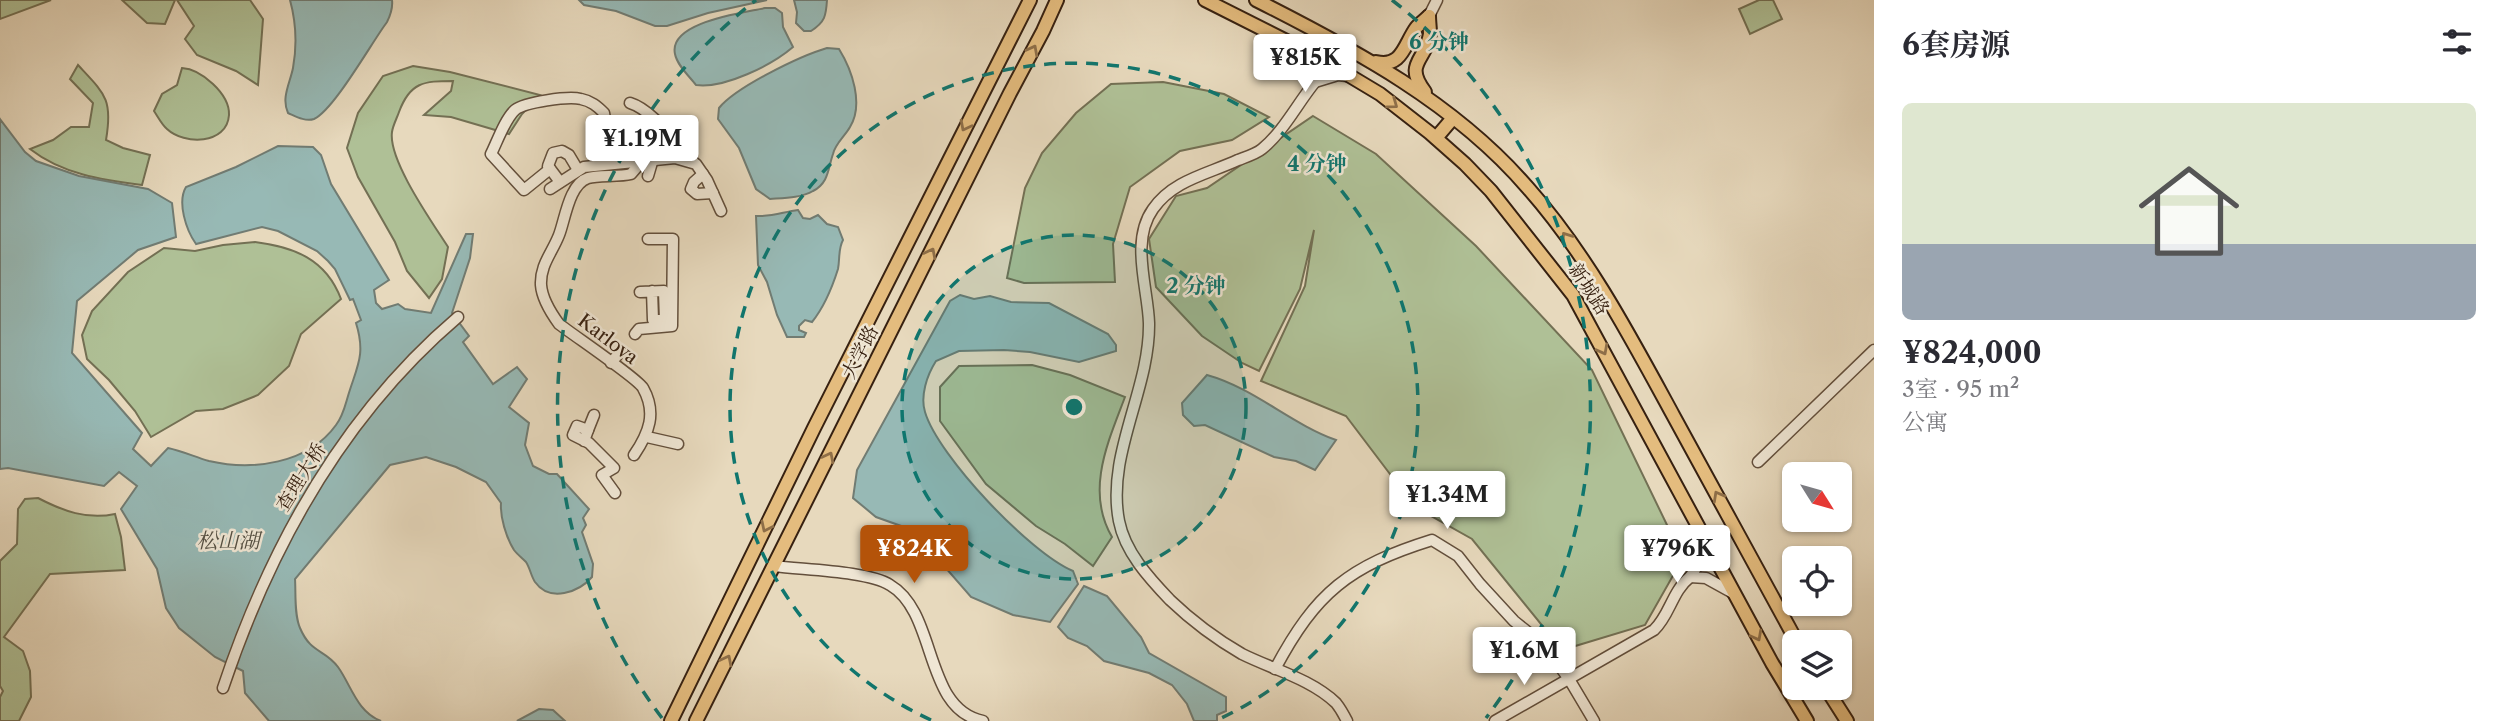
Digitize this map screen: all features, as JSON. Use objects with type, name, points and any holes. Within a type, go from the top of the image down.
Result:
[{"type":"main road","name":"大学路","points":[[671,721],[1030,0]]},
{"type":"main road","name":"新城路","points":[[1205,0],[1295,45],[1380,94],[1436,138],[1491,191],[1573,295],[1807,721]]},
{"type":"main road","name":"新城路","points":[[1256,0],[1371,61],[1434,103],[1528,187],[1608,297],[1790,630]]},
{"type":"main road","name":"大学路","points":[[696,721],[1056,2]]},
{"type":"main road","points":[[1371,61],[1388,63],[1399,58],[1416,28],[1429,16]]},
{"type":"main road","points":[[1429,16],[1430,35],[1416,65],[1415,74],[1423,91],[1434,103]]},
{"type":"main road","points":[[1436,138],[1453,118]]},
{"type":"main road","points":[[849,359],[872,371]]},
{"type":"main road","points":[[1834,700],[1847,721]]},
{"type":"street","points":[[1429,16],[1437,0]]},
{"type":"street","points":[[1295,45],[1306,57],[1315,82]]},
{"type":"street","points":[[1347,721],[1336,704],[1328,698],[1298,679],[1241,653],[1203,630],[1171,600],[1146,573],[1125,540],[1119,520],[1117,484],[1144,372],[1149,323],[1143,282],[1142,236],[1150,212],[1165,193],[1261,150],[1276,136],[1315,82],[1338,75],[1352,76]]},
{"type":"street","points":[[550,169],[524,190],[491,154],[508,119],[516,110],[527,104],[557,99],[579,98],[594,103],[604,113],[606,125],[601,164]]},
{"type":"street","points":[[630,103],[653,117],[696,164],[721,212]]},
{"type":"street","points":[[560,182],[548,166],[553,153],[562,151],[569,155],[578,170]]},
{"type":"street","points":[[550,189],[584,167],[601,164],[675,158],[696,164]]},
{"type":"street","points":[[648,176],[653,159]]},
{"type":"street","name":"Karlova","points":[[639,160],[631,174],[587,178],[572,195],[562,217],[560,234],[542,267],[541,287],[549,310],[559,324],[613,369],[642,386],[651,415],[647,437]]},
{"type":"street","points":[[703,174],[691,189],[696,194],[713,193]]},
{"type":"street","points":[[635,334],[639,329],[672,326],[673,239],[648,239]]},
{"type":"street","points":[[640,292],[664,291],[665,320],[657,326]]},
{"type":"street","name":"查理大桥","points":[[223,688],[255,604],[289,530],[310,494],[366,414],[399,374],[458,317]]},
{"type":"street","points":[[1758,462],[1874,350]]},
{"type":"street","points":[[613,369],[620,352]]},
{"type":"street","points":[[594,415],[588,430],[577,426],[573,435],[584,441],[614,468],[602,475],[615,493]]},
{"type":"street","points":[[634,455],[647,437],[678,444]]},
{"type":"street","points":[[1494,721],[1654,630],[1667,615],[1681,584],[1698,565],[1701,531]]},
{"type":"street","points":[[1275,669],[1300,625],[1326,594],[1365,565],[1432,540],[1458,556],[1514,621],[1545,645],[1594,721]]},
{"type":"street","points":[[774,566],[872,577],[890,584],[911,606],[944,690],[955,705],[974,719],[983,721]]},
{"type":"street","points":[[1690,577],[1706,578],[1735,594]]},
{"type":"green space","points":[[0,0],[51,0],[0,19]]},
{"type":"green space","points":[[122,0],[175,0],[165,24],[147,23]]},
{"type":"green space","points":[[177,0],[250,0],[263,19],[258,85],[236,71],[197,55],[185,39],[194,26]]},
{"type":"green space","points":[[1759,0],[1773,0],[1782,19],[1750,34],[1739,9]]},
{"type":"green space","points":[[78,65],[105,98],[108,115],[106,140],[150,155],[142,185],[97,178],[69,170],[42,158],[30,149],[53,140],[71,127],[89,127],[93,103],[70,79]]},
{"type":"green space","points":[[413,66],[450,72],[540,95],[522,114],[509,134],[451,117],[424,115],[451,91],[453,81],[419,85],[403,102],[392,132],[397,158],[412,191],[448,247],[442,279],[429,298],[407,271],[395,242],[358,177],[347,148],[358,113],[383,76]]},
{"type":"green space","points":[[182,68],[190,69],[205,78],[225,99],[229,115],[226,125],[213,137],[194,140],[174,134],[163,125],[154,111],[162,94],[177,85]]},
{"type":"green space","points":[[1163,82],[1224,94],[1269,117],[1232,140],[1180,151],[1130,187],[1113,244],[1115,282],[1024,283],[1007,278],[1025,188],[1042,153],[1076,113],[1111,84]]},
{"type":"green space","points":[[1313,116],[1376,154],[1476,246],[1592,370],[1683,558],[1645,625],[1562,650],[1472,539],[1415,507],[1346,416],[1261,381],[1305,286],[1314,230],[1300,289],[1259,371],[1202,336],[1156,287],[1149,239],[1176,196],[1207,188]]},
{"type":"green space","points":[[255,242],[283,247],[307,257],[327,274],[341,299],[301,334],[289,366],[258,395],[223,409],[196,411],[151,437],[135,411],[87,359],[82,335],[92,311],[128,272],[164,248],[195,251]]},
{"type":"green space","points":[[1032,365],[1070,375],[1125,397],[1106,449],[1100,484],[1104,520],[1112,537],[1093,566],[1036,526],[986,484],[940,421],[940,387],[959,366]]},
{"type":"green space","points":[[38,498],[75,513],[95,516],[115,514],[125,570],[50,574],[4,637],[23,651],[30,671],[31,697],[19,721],[0,721],[0,697],[3,691],[0,686],[0,561],[17,544],[18,509],[25,499]]},
{"type":"water","points":[[290,0],[392,0],[387,22],[352,75],[332,103],[311,120],[288,113],[286,107],[295,43]]},
{"type":"water","points":[[579,0],[767,0],[708,13],[667,26],[655,26],[616,11],[584,5]]},
{"type":"water","points":[[794,0],[827,0],[824,18],[811,31],[804,31],[796,23]]},
{"type":"water","points":[[775,8],[782,13],[783,27],[793,47],[747,74],[720,83],[696,85],[676,58],[676,43],[683,34],[709,21]]},
{"type":"water","points":[[827,48],[839,49],[848,67],[855,87],[854,118],[834,150],[827,175],[818,188],[798,196],[770,199],[756,189],[739,148],[718,119],[719,108],[739,91],[769,73]]},
{"type":"water","name":"松山湖","points":[[0,119],[25,152],[36,161],[79,176],[148,189],[172,203],[176,237],[138,250],[77,301],[72,353],[142,433],[133,449],[151,466],[168,448],[209,461],[243,465],[278,461],[310,448],[336,425],[344,411],[360,352],[356,323],[361,320],[353,299],[350,300],[335,269],[328,261],[317,251],[278,231],[262,227],[196,244],[184,216],[182,200],[186,187],[278,146],[313,147],[321,155],[331,184],[389,280],[374,290],[376,303],[382,309],[398,304],[405,309],[431,313],[466,234],[473,234],[470,258],[452,313],[469,336],[463,342],[493,384],[517,367],[527,379],[509,407],[529,423],[525,445],[533,466],[549,474],[557,474],[589,509],[583,518],[586,525],[582,532],[593,564],[592,577],[572,591],[556,594],[548,592],[534,580],[526,562],[511,545],[503,521],[501,503],[486,482],[456,467],[426,457],[390,465],[295,579],[297,617],[304,636],[338,667],[360,705],[381,721],[269,721],[245,693],[243,671],[215,657],[179,628],[166,608],[157,569],[121,509],[137,486],[119,472],[104,486],[8,468],[0,469]]},
{"type":"water","points":[[798,210],[803,218],[810,219],[818,215],[827,224],[838,227],[843,240],[838,269],[821,310],[812,322],[805,320],[799,326],[799,330],[806,333],[804,337],[787,337],[758,265],[756,216]]},
{"type":"water","points":[[960,295],[974,299],[990,296],[1011,302],[1049,303],[1108,334],[1116,345],[1116,351],[1079,362],[1030,352],[959,351],[936,361],[925,386],[925,412],[933,431],[966,477],[1034,545],[1073,571],[1078,584],[1050,622],[1013,615],[971,597],[925,544],[904,527],[876,517],[853,498],[857,470],[950,301]]},
{"type":"water","points":[[1207,375],[1241,388],[1303,425],[1336,440],[1315,470],[1296,461],[1274,457],[1205,425],[1194,426],[1183,415],[1182,403]]},
{"type":"water","points":[[1084,586],[1107,596],[1141,637],[1149,653],[1226,697],[1226,711],[1217,715],[1217,721],[1194,721],[1187,704],[1172,685],[1149,673],[1104,661],[1087,646],[1068,638],[1058,627]]},
{"type":"water","points":[[539,709],[553,710],[565,721],[517,721]]}]
